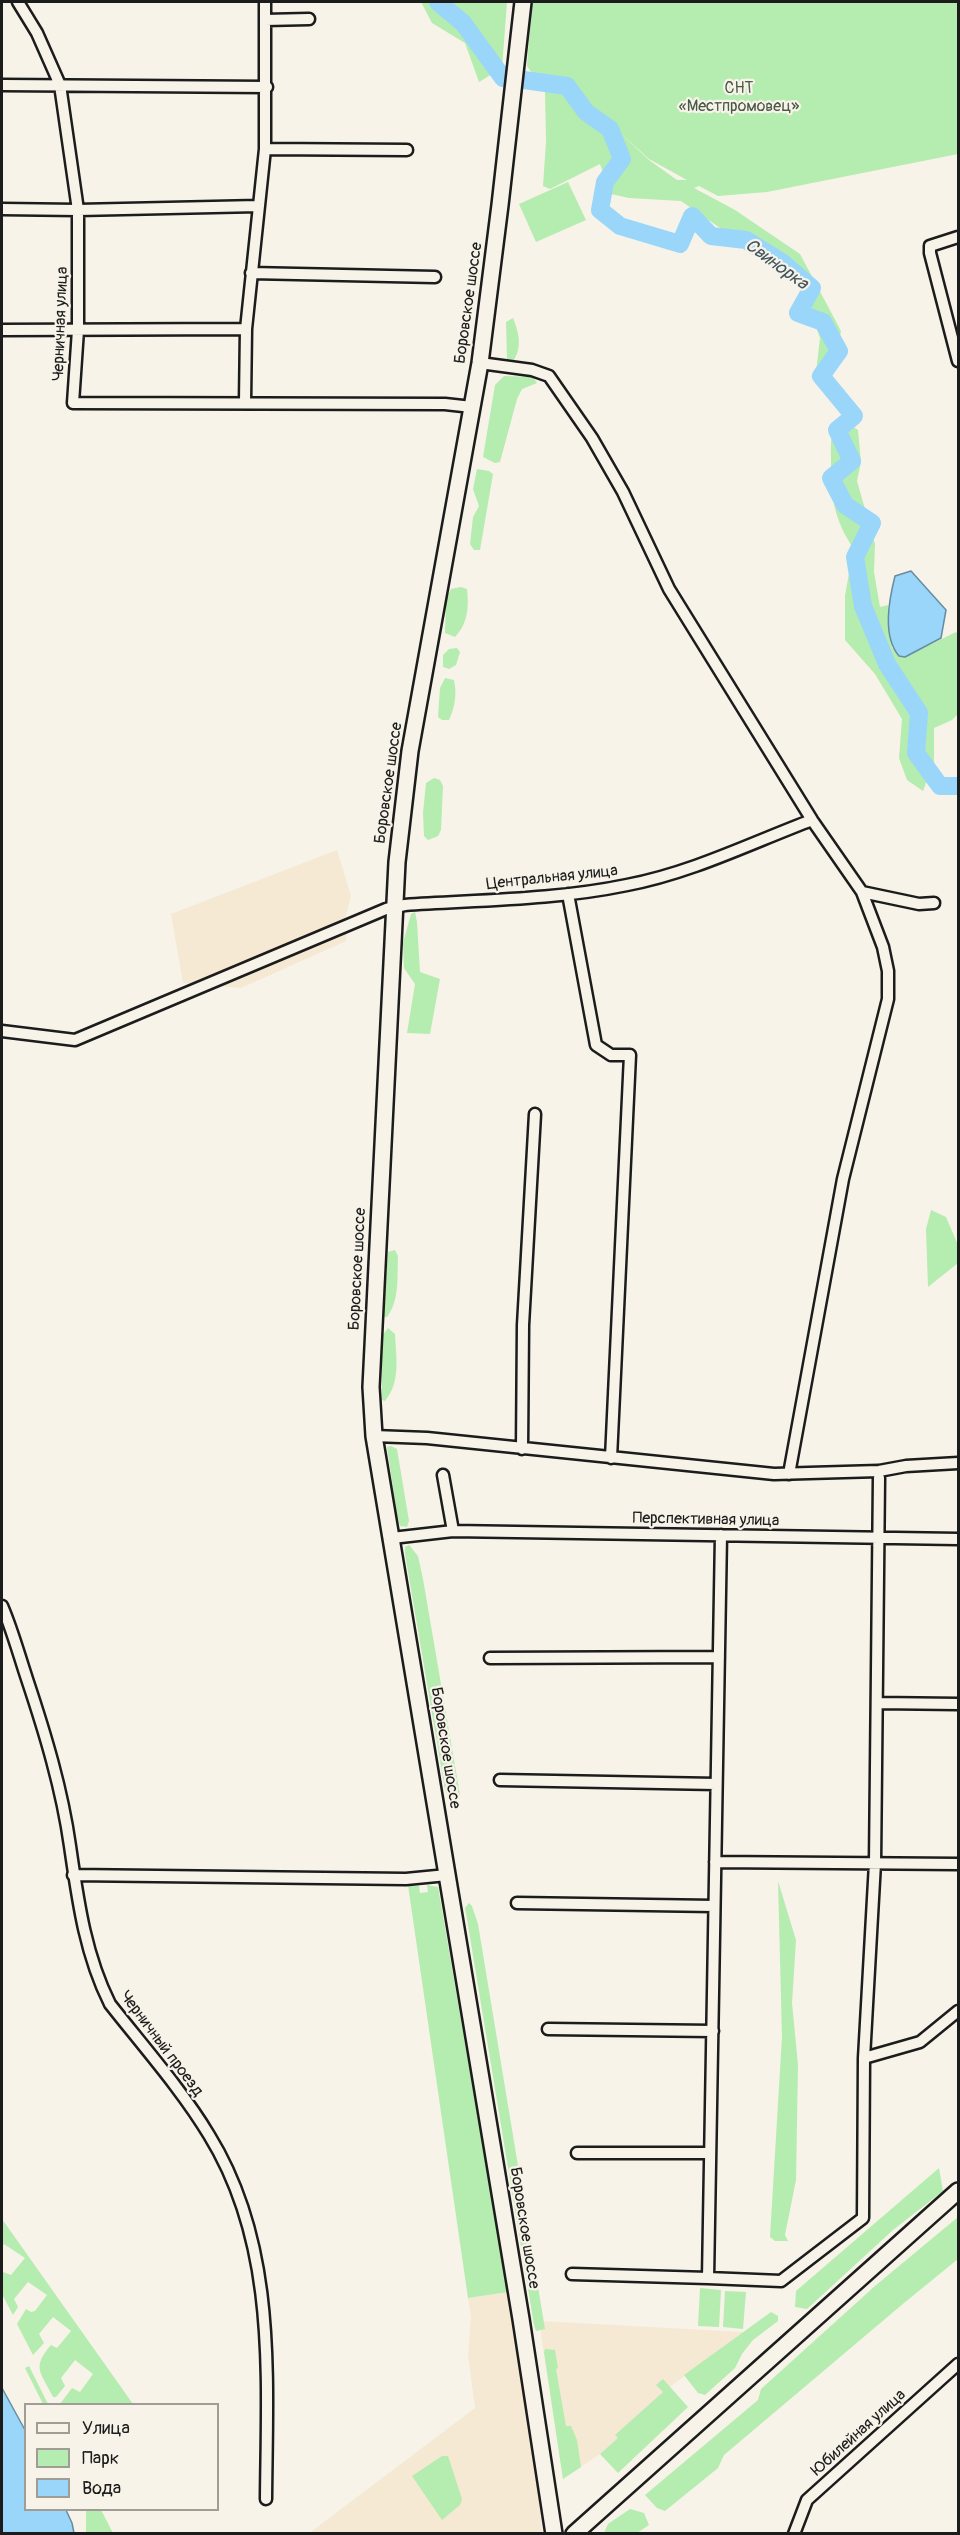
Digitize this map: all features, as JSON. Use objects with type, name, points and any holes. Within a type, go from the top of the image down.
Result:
[{"type":"main road","name":"Боровское шоссе","points":[[523,2],[480,363],[410,751],[393,908],[372,1354],[374,1436],[521,2319],[554,2534]]},
{"type":"main road","points":[[574,2534],[958,2191]]},
{"type":"street","name":"Черничная улица","points":[[18,2],[38,33],[60,85],[78,210],[78,330],[73,403],[245,402],[444,404],[472,407]]},
{"type":"street","points":[[245,402],[246,329],[265,149],[267,87],[265,2]]},
{"type":"street","points":[[265,20],[309,18]]},
{"type":"street","points":[[2,85],[267,87]]},
{"type":"street","points":[[265,149],[407,150]]},
{"type":"street","points":[[2,209],[78,210],[258,206]]},
{"type":"street","points":[[958,237],[935,243],[930,246],[930,253],[958,361]]},
{"type":"street","points":[[251,273],[435,277]]},
{"type":"street","points":[[2,330],[246,329]]},
{"type":"street","points":[[480,363],[532,370],[549,376],[592,438],[623,492],[669,589],[812,820],[862,892],[883,947],[889,977],[888,999],[843,1179],[789,1474]]},
{"type":"street","name":"Центральная улица","points":[[2,1031],[75,1040],[386,909],[405,905],[568,894],[649,880],[687,868],[812,820]]},
{"type":"street","points":[[862,892],[919,904],[934,903]]},
{"type":"street","points":[[568,894],[596,1045],[611,1055],[630,1055],[611,1458]]},
{"type":"street","points":[[522,1449],[523,1325],[535,1114]]},
{"type":"street","points":[[374,1436],[427,1438],[774,1474],[879,1471],[906,1466],[958,1462]]},
{"type":"street","points":[[442,1475],[453,1531]]},
{"type":"street","points":[[572,2274],[781,2281],[863,2218],[864,2058],[875,1863],[879,1478]]},
{"type":"street","name":"Перспективная улица","points":[[392,1538],[453,1531],[958,1539]]},
{"type":"street","points":[[708,2278],[721,1535]]},
{"type":"street","name":"Черничный проезд","points":[[2,1606],[48,1743],[70,1846],[73,1875],[87,1947],[102,1988],[111,2004],[210,2136],[238,2197],[255,2249],[267,2331],[266,2499]]},
{"type":"street","points":[[490,1658],[718,1657]]},
{"type":"street","points":[[878,1703],[958,1704]]},
{"type":"street","points":[[500,1780],[716,1784]]},
{"type":"street","points":[[715,1862],[958,1864]]},
{"type":"street","points":[[73,1875],[406,1879],[447,1875]]},
{"type":"street","points":[[517,1903],[714,1906]]},
{"type":"street","points":[[864,2058],[920,2042],[958,2011]]},
{"type":"street","points":[[548,2029],[713,2031]]},
{"type":"street","points":[[577,2153],[710,2153]]},
{"type":"street","name":"Юбилейная улица","points":[[794,2534],[807,2500],[958,2364]]},
{"type":"shaded area","points":[[337,850],[351,896],[345,920],[346,941],[241,988],[183,983],[171,914]]},
{"type":"shaded area","points":[[508,2292],[535,2458],[542,2533],[308,2534],[475,2408],[468,2355],[471,2317],[468,2298]]},
{"type":"shaded area","points":[[539,2321],[743,2332],[663,2392],[616,2435],[618,2438],[600,2454],[563,2479]]},
{"type":"green space","points":[[421,2],[507,2],[502,68],[479,82],[465,43],[432,23]]},
{"type":"green space","name":"СНТ «Местпромовец»","points":[[532,2],[958,2],[958,154],[767,192],[718,196],[699,186],[694,188],[735,210],[800,254],[841,331],[832,377],[816,372],[820,338],[804,292],[781,270],[681,201],[629,198],[611,194],[600,164],[550,189],[543,186],[546,142],[545,91],[527,66]],"holes":[[[617,130],[649,159],[687,180],[677,180],[649,160]]]},
{"type":"green space","points":[[568,182],[586,220],[536,242],[519,204]]},
{"type":"green space","points":[[513,318],[519,339],[514,360],[507,359],[506,322]]},
{"type":"green space","points":[[504,376],[533,377],[537,383],[522,389],[517,399],[500,462],[495,463],[483,457],[495,385]]},
{"type":"green space","points":[[839,417],[858,430],[861,462],[857,481],[875,544],[874,572],[880,607],[888,605],[892,648],[905,657],[956,632],[958,634],[958,714],[952,720],[934,728],[934,761],[923,791],[907,780],[899,758],[902,719],[875,674],[845,640],[845,596],[849,573],[861,559],[845,534],[833,500],[831,442]]},
{"type":"green space","points":[[477,469],[493,474],[480,550],[474,550],[470,544],[473,517],[479,506],[473,489]]},
{"type":"green space","points":[[461,587],[467,589],[468,608],[463,626],[455,637],[445,633],[446,600],[451,589]]},
{"type":"green space","points":[[457,648],[460,652],[456,665],[449,669],[443,667],[443,655],[449,649]]},
{"type":"green space","points":[[445,678],[454,680],[455,685],[455,700],[449,720],[442,720],[438,717],[440,688]]},
{"type":"green space","points":[[434,778],[440,780],[443,786],[441,830],[438,836],[428,840],[424,836],[423,813],[426,783]]},
{"type":"green space","points":[[415,912],[420,972],[440,979],[430,1034],[407,1033],[415,984],[404,968],[403,943],[411,914]]},
{"type":"green space","points":[[931,1210],[946,1217],[958,1245],[958,1263],[928,1287],[926,1229]]},
{"type":"green space","points":[[395,1250],[398,1256],[396,1296],[387,1317],[383,1317],[388,1252]]},
{"type":"green space","points":[[388,1328],[395,1334],[396,1369],[393,1386],[385,1401],[382,1400],[382,1336]]},
{"type":"green space","points":[[387,1447],[397,1449],[409,1521],[407,1527],[400,1526],[397,1515]]},
{"type":"green space","points":[[409,1545],[418,1556],[423,1579],[460,1795],[450,1801],[445,1790],[405,1554],[405,1547]]},
{"type":"green space","points":[[778,1881],[796,1940],[792,2003],[798,2065],[796,2180],[785,2235],[788,2241],[775,2241],[770,2237],[782,2037]]},
{"type":"green space","points":[[408,1885],[419,1886],[420,1893],[428,1892],[427,1885],[438,1887],[508,2292],[468,2298]]},
{"type":"green space","points":[[469,1903],[478,1924],[545,2329],[536,2331],[465,1908]]},
{"type":"green space","points":[[939,2168],[943,2191],[893,2230],[807,2309],[795,2307],[796,2291]]},
{"type":"green space","points":[[958,2217],[958,2259],[724,2455],[718,2468],[665,2511],[657,2508],[645,2495],[758,2400],[761,2389],[875,2286]]},
{"type":"green space","points":[[2,2219],[132,2403],[61,2403],[72,2388],[80,2392],[93,2374],[75,2360],[61,2378],[65,2386],[56,2397],[53,2397],[40,2370],[41,2359],[51,2345],[57,2348],[71,2331],[53,2317],[39,2334],[44,2343],[33,2355],[17,2324],[26,2309],[31,2312],[35,2311],[47,2295],[28,2282],[14,2299],[18,2307],[13,2315],[2,2294],[2,2274],[3,2272],[11,2275],[25,2258],[4,2244],[2,2247]]},
{"type":"green space","points":[[700,2288],[721,2290],[719,2327],[698,2326]]},
{"type":"green space","points":[[725,2291],[746,2292],[743,2329],[723,2327]]},
{"type":"green space","points":[[771,2312],[778,2316],[778,2321],[753,2340],[735,2368],[705,2395],[698,2393],[684,2375]]},
{"type":"green space","points":[[545,2349],[555,2350],[566,2426],[571,2426],[577,2440],[581,2467],[563,2479],[544,2352]]},
{"type":"green space","points":[[29,2366],[48,2403],[42,2403],[25,2368]]},
{"type":"green space","points":[[663,2379],[688,2407],[618,2473],[600,2454],[618,2438],[615,2435],[663,2392],[656,2385]]},
{"type":"green space","points":[[442,2456],[448,2456],[462,2499],[460,2505],[442,2520],[412,2476]]},
{"type":"green space","points":[[630,2509],[644,2513],[649,2525],[637,2533],[604,2533],[608,2524]]},
{"type":"green space","points":[[86,2511],[102,2511],[113,2533],[86,2533]]},
{"type":"water","points":[[911,571],[946,610],[941,638],[905,657],[899,656],[894,648],[890,638],[888,618],[895,576]]},
{"type":"water","points":[[2,2388],[24,2428],[24,2511],[66,2511],[74,2533],[2,2533]]},
{"type":"waterway","name":"Свинорка","points":[[438,2],[463,23],[503,78]]},
{"type":"waterway","name":"Свинорка","points":[[524,80],[567,86],[586,112],[610,129],[622,159],[605,182],[600,210],[620,226],[680,244],[692,216],[711,236],[746,240],[783,263],[812,288],[798,313],[823,322],[839,351],[821,376],[854,416],[837,430],[852,461],[831,478],[845,505],[872,523],[855,557],[863,606],[887,664],[919,713],[916,753],[940,786],[958,786]]}]
